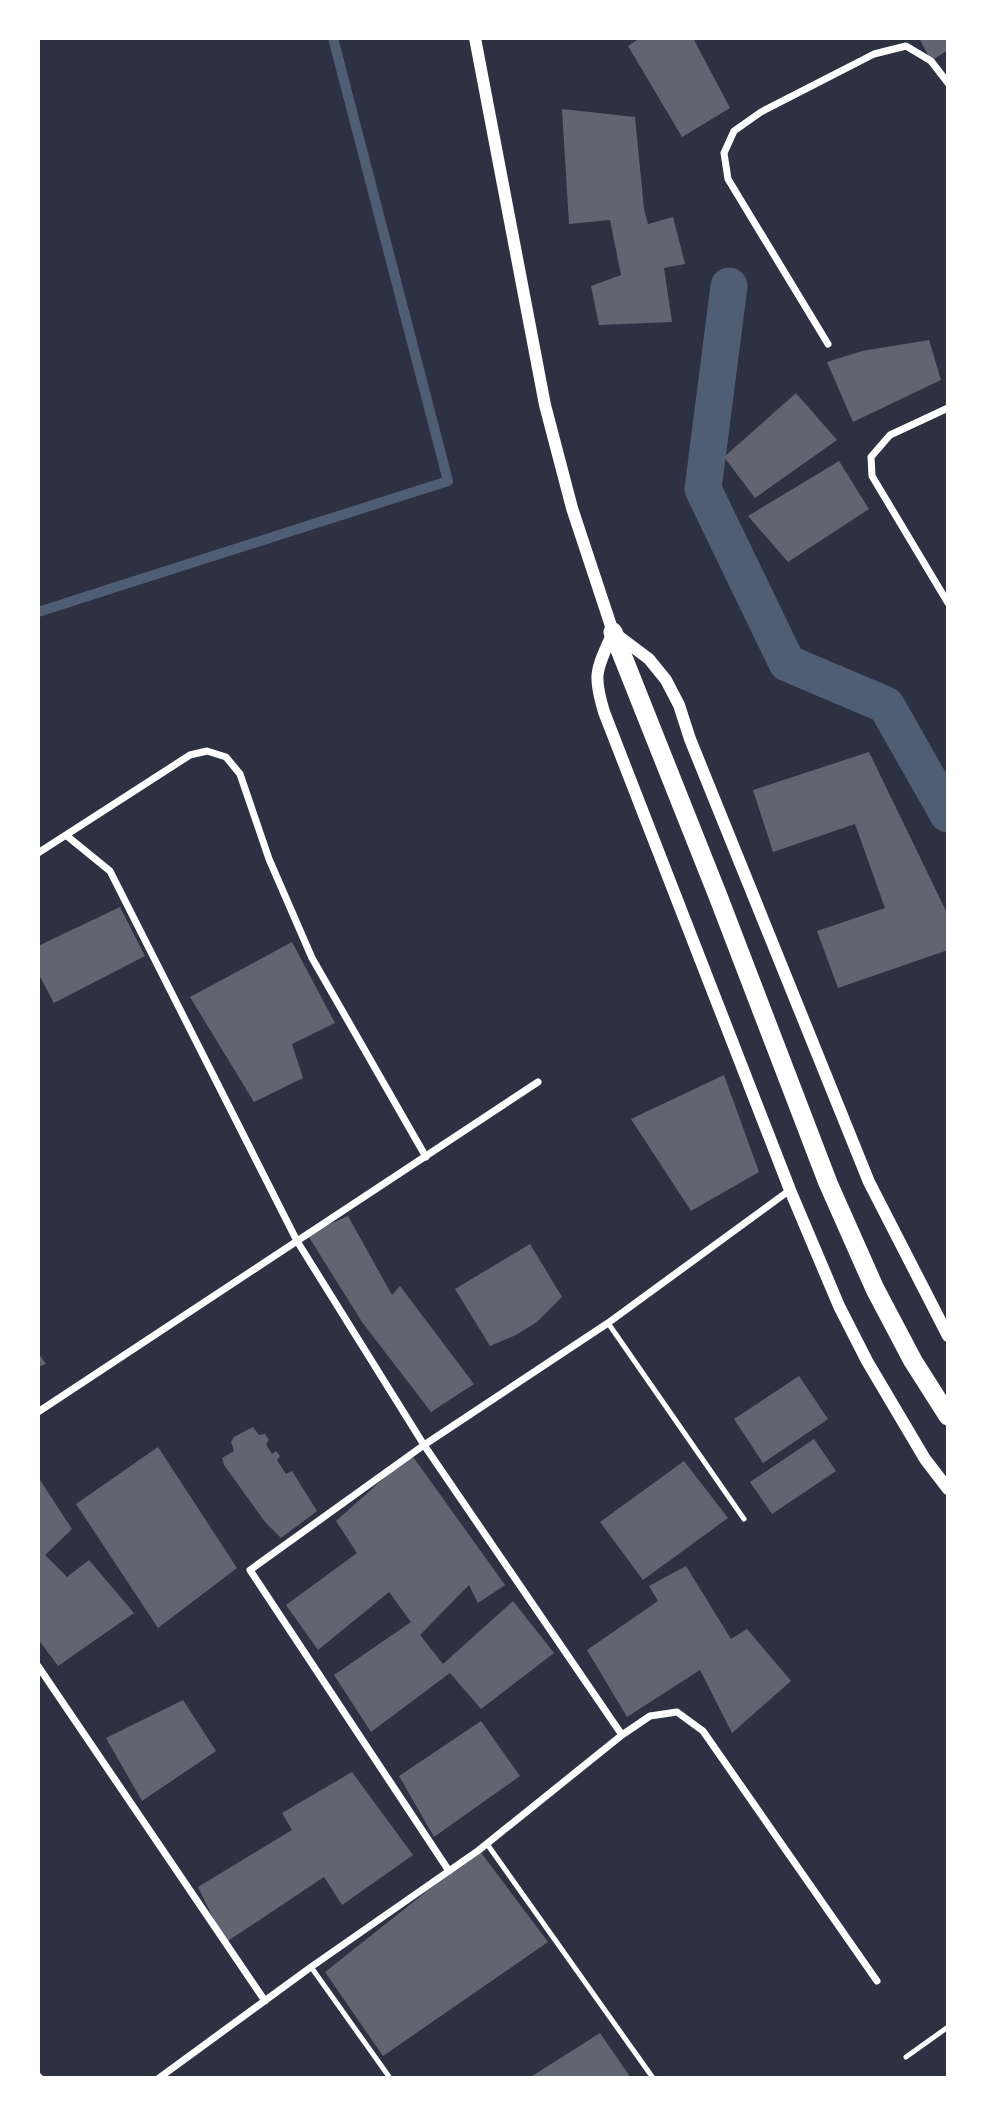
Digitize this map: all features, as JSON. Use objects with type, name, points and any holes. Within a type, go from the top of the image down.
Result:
[{"type":"highway","points":[[613,632],[828,1183],[875,1289],[947,1416]]},
{"type":"street","points":[[475,38],[545,405],[572,508],[613,632],[649,659],[666,680],[679,705],[695,752],[869,1182],[947,1336]]},
{"type":"street","points":[[828,344],[728,179],[724,153],[734,131],[761,112],[874,54],[905,46],[931,61],[947,83]]},
{"type":"street","points":[[947,408],[890,435],[871,457],[872,476],[947,603]]},
{"type":"street","points":[[613,632],[597,668],[596,685],[604,712],[790,1190],[839,1306],[867,1361],[925,1459],[947,1489]]},
{"type":"street","points":[[38,853],[190,755],[207,751],[226,757],[240,774],[269,859],[312,958],[426,1157]]},
{"type":"street","points":[[66,836],[110,871],[297,1241],[424,1445],[622,1735]]},
{"type":"street","points":[[38,1412],[538,1082]]},
{"type":"street","points":[[449,1871],[250,1570],[424,1445],[608,1323],[790,1190]]},
{"type":"street","points":[[38,1666],[265,2001]]},
{"type":"street","points":[[159,2077],[486,1844],[622,1735],[650,1716],[677,1712],[703,1731],[877,1981]]},
{"type":"lane","points":[[608,1323],[744,1519]]},
{"type":"lane","points":[[486,1844],[653,2077]]},
{"type":"lane","points":[[311,1967],[390,2077]]},
{"type":"lane","points":[[906,2057],[947,2027]]},
{"type":"building","points":[[640,38],[693,38],[730,108],[682,137],[628,46]]},
{"type":"building","points":[[919,38],[948,38],[948,50],[931,61]]},
{"type":"building","points":[[562,109],[635,117],[644,209],[648,224],[673,217],[685,264],[664,268],[672,322],[599,325],[591,286],[621,275],[610,220],[569,224]]},
{"type":"building","points":[[929,340],[941,380],[853,422],[827,362],[862,351]]},
{"type":"building","points":[[796,393],[837,440],[755,498],[724,457]]},
{"type":"building","points":[[839,461],[869,509],[788,562],[748,516]]},
{"type":"building","points":[[869,752],[948,915],[948,950],[838,988],[817,931],[885,908],[855,824],[773,852],[753,790]]},
{"type":"building","points":[[120,907],[145,956],[54,1003],[38,973],[38,946]]},
{"type":"building","points":[[292,942],[335,1023],[292,1044],[303,1078],[254,1102],[190,997]]},
{"type":"building","points":[[724,1075],[759,1172],[691,1211],[631,1119]]},
{"type":"building","points":[[348,1216],[392,1295],[400,1286],[474,1384],[431,1412],[362,1322],[307,1234]]},
{"type":"building","points":[[530,1244],[562,1297],[537,1322],[490,1346],[455,1289]]},
{"type":"building","points":[[38,1353],[46,1364],[38,1367]]},
{"type":"building","points":[[799,1376],[828,1419],[763,1463],[734,1419]]},
{"type":"building","points":[[253,1427],[259,1435],[265,1434],[269,1440],[266,1444],[272,1454],[276,1451],[280,1456],[277,1460],[286,1474],[292,1471],[317,1511],[281,1538],[265,1522],[224,1465],[222,1458],[234,1451],[231,1442],[234,1437]]},
{"type":"building","points":[[814,1439],[836,1471],[772,1514],[750,1482]]},
{"type":"building","points":[[158,1447],[237,1568],[158,1628],[76,1504]]},
{"type":"building","points":[[411,1454],[505,1585],[478,1603],[469,1585],[420,1635],[443,1664],[513,1601],[554,1653],[481,1709],[450,1673],[371,1732],[334,1675],[411,1622],[389,1592],[318,1650],[286,1605],[357,1553],[336,1521]]},
{"type":"building","points":[[684,1461],[728,1518],[643,1580],[600,1522]]},
{"type":"building","points":[[38,1477],[72,1529],[45,1555],[67,1577],[89,1560],[134,1613],[58,1666],[38,1639]]},
{"type":"building","points":[[686,1566],[731,1639],[747,1629],[791,1681],[732,1733],[700,1670],[627,1717],[587,1650],[658,1601],[649,1586]]},
{"type":"building","points":[[183,1700],[216,1751],[142,1801],[106,1738]]},
{"type":"building","points":[[481,1721],[520,1776],[434,1837],[399,1776]]},
{"type":"building","points":[[352,1772],[413,1855],[342,1905],[324,1877],[225,1943],[198,1887],[292,1830],[282,1813]]},
{"type":"building","points":[[479,1850],[548,1942],[383,2056],[325,1972]]},
{"type":"building","points":[[600,2033],[631,2078],[529,2078]]},
{"type":"waterway","points":[[38,612],[448,481],[333,38]]},
{"type":"waterway","points":[[729,286],[703,489],[787,663],[886,705],[948,814]]}]
